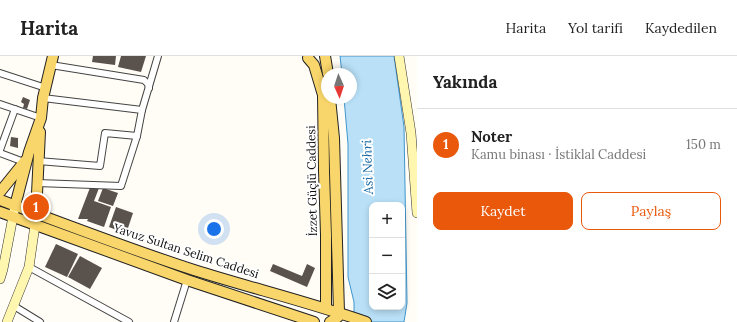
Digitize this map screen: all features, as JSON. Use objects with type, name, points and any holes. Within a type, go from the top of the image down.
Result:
[{"type":"main road","name":"İzzet Güçlü Caddesi","points":[[306,57],[312,58],[318,56]]},
{"type":"main road","points":[[325,56],[327,68]]},
{"type":"main road","name":"İzzet Güçlü Caddesi","points":[[306,57],[316,69],[323,95],[326,308]]},
{"type":"main road","points":[[36,220],[41,118],[43,98],[52,58]]},
{"type":"main road","name":"İzzet Güçlü Caddesi","points":[[331,104],[334,138],[344,314]]},
{"type":"main road","points":[[15,206],[29,152],[41,118]]},
{"type":"main road","points":[[0,192],[24,162],[29,152]]},
{"type":"main road","name":"Yavuz Sultan Selim Caddesi","points":[[0,200],[15,206],[36,220],[187,280],[314,322]]},
{"type":"main road","name":"Yavuz Sultan Selim Caddesi","points":[[0,212],[14,217],[36,220],[194,270],[326,308],[366,322]]},
{"type":"main road","points":[[330,322],[338,316],[344,314]]},
{"type":"street","points":[[37,183],[121,186],[137,136],[142,110],[158,56]]},
{"type":"street","points":[[399,56],[411,133],[417,213]]},
{"type":"street","points":[[52,58],[144,80],[148,84],[149,88]]},
{"type":"street","points":[[0,73],[46,88]]},
{"type":"street","points":[[43,98],[142,110]]},
{"type":"street","points":[[0,104],[41,118]]},
{"type":"street","points":[[0,150],[15,109]]},
{"type":"street","points":[[38,162],[100,166],[106,133],[137,136]]},
{"type":"street","points":[[0,153],[24,162]]},
{"type":"street","points":[[0,279],[14,217],[15,206]]},
{"type":"street","points":[[7,322],[29,267],[36,220]]},
{"type":"street","points":[[29,267],[129,322]]},
{"type":"street","points":[[174,322],[187,280]]},
{"type":"street","points":[[14,306],[40,322]]},
{"type":"water","name":"Asi Nehri","points":[[340,56],[394,56],[404,127],[407,303],[404,322],[354,322],[354,302],[348,277],[348,144],[345,104],[357,104],[357,68],[341,68]]},
{"type":"building","points":[[93,56],[116,56],[115,65],[92,62]]},
{"type":"building","points":[[121,56],[146,56],[141,72],[118,67]]},
{"type":"building","points":[[23,97],[30,100],[27,109],[23,108],[24,104],[21,102]]},
{"type":"building","points":[[11,137],[18,138],[18,148],[10,146]]},
{"type":"building","points":[[91,185],[99,188],[94,201],[111,207],[104,227],[87,221],[88,219],[78,219]]},
{"type":"building","points":[[103,188],[118,193],[113,206],[98,201]]},
{"type":"building","points":[[116,207],[133,213],[126,234],[109,227]]},
{"type":"building","points":[[56,244],[78,254],[67,277],[45,267]]},
{"type":"building","points":[[80,256],[102,268],[90,289],[68,277]]},
{"type":"building","points":[[273,264],[302,276],[307,264],[315,268],[307,287],[270,271]]},
{"type":"place","name":"Noter","points":[[36,207]]}]
